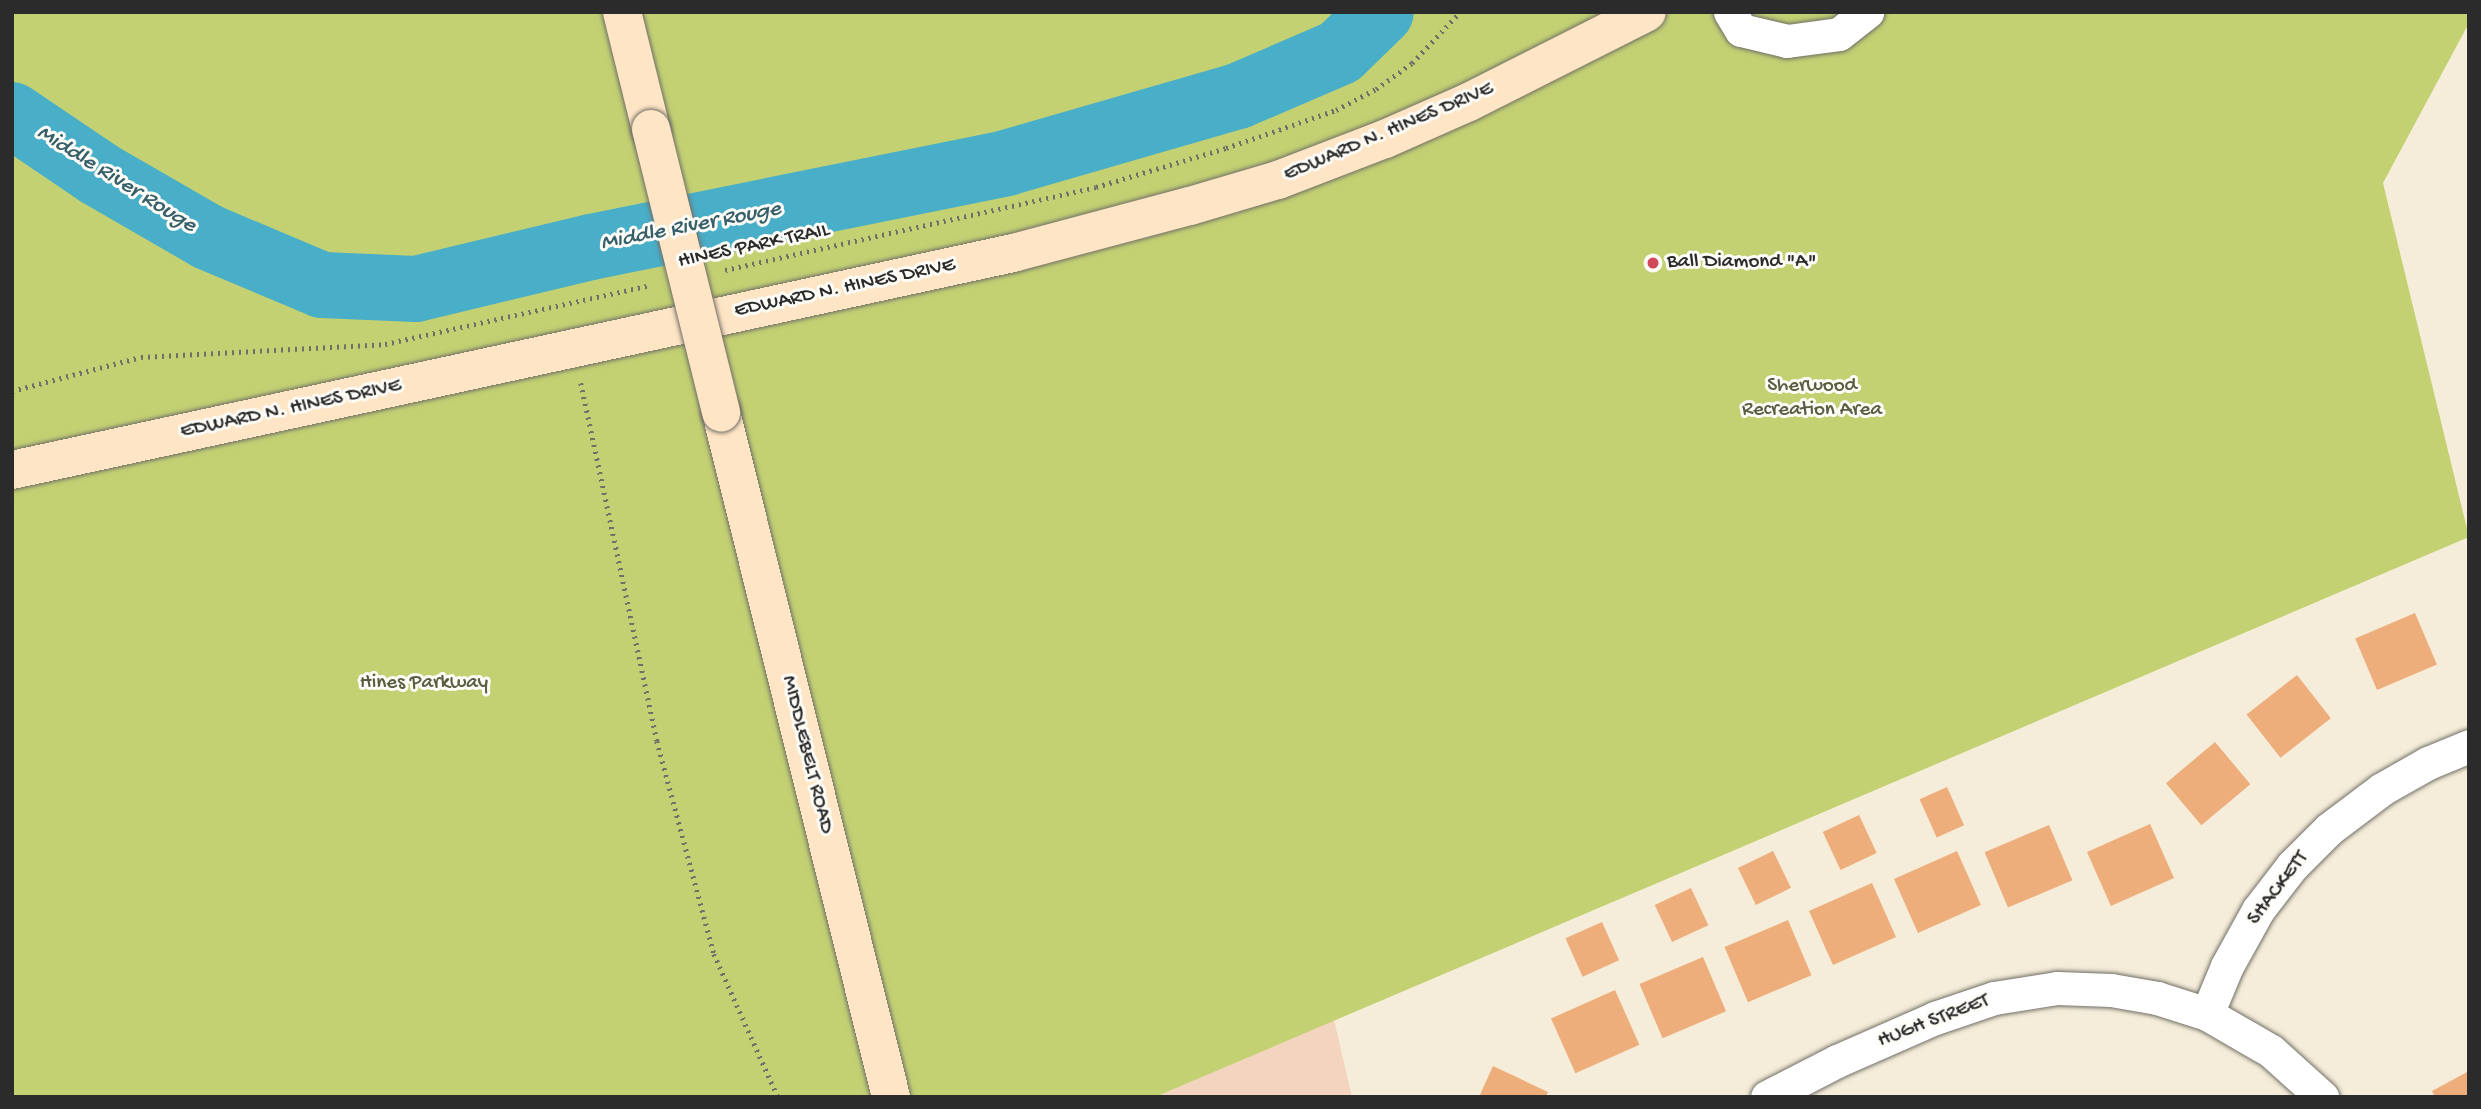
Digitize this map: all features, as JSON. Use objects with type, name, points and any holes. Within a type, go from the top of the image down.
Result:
[{"type":"street","name":"MIDDLEBELT ROAD","points":[[622,12],[891,1097]]},
{"type":"street","name":"EDWARD N. HINES DRIVE","points":[[12,470],[1013,253],[1278,180],[1385,139],[1457,107],[1647,12]]},
{"type":"street","points":[[1730,12],[1741,30],[1787,41],[1839,34],[1867,12]]},
{"type":"street","name":"SHACKETT","points":[[2207,1014],[2227,966],[2258,910],[2292,866],[2329,829],[2382,789],[2428,763],[2469,746]]},
{"type":"street","name":"HUGH STREET","points":[[1767,1097],[1923,1024],[1994,998],[2057,988],[2112,990],[2157,998],[2207,1014]]},
{"type":"street","points":[[2207,1014],[2271,1051],[2322,1097]]},
{"type":"path","name":"HINES PARK TRAIL","points":[[722,271],[1096,187],[1226,148],[1336,110],[1376,89],[1412,63],[1460,12]]},
{"type":"path","name":"HINES PARK TRAIL","points":[[12,391],[141,358],[385,344],[660,283]]},
{"type":"path","points":[[574,348],[657,741],[714,954],[778,1097]]},
{"type":"shaded area","points":[[1334,1020],[1352,1097],[1155,1097]]},
{"type":"green space","points":[[12,12],[2469,12],[2469,23],[2383,183],[2469,537],[1155,1097],[12,1097]]},
{"type":"building","points":[[2415,613],[2437,665],[2377,690],[2355,638]]},
{"type":"building","points":[[2297,675],[2331,718],[2280,758],[2247,714]]},
{"type":"building","points":[[2215,742],[2250,784],[2201,825],[2166,783]]},
{"type":"building","points":[[1947,787],[1964,825],[1937,838],[1920,799]]},
{"type":"building","points":[[1859,815],[1877,853],[1840,870],[1823,832]]},
{"type":"building","points":[[2150,824],[2174,878],[2111,906],[2087,852]]},
{"type":"building","points":[[2049,825],[2072,880],[2008,908],[1985,852]]},
{"type":"building","points":[[1773,851],[1791,888],[1756,905],[1738,868]]},
{"type":"building","points":[[1957,851],[1981,905],[1918,933],[1894,879]]},
{"type":"building","points":[[1872,883],[1896,937],[1833,965],[1809,911]]},
{"type":"building","points":[[1691,888],[1708,925],[1672,942],[1655,905]]},
{"type":"building","points":[[1788,920],[1811,975],[1748,1002],[1724,947]]},
{"type":"building","points":[[1602,922],[1619,960],[1583,977],[1565,938]]},
{"type":"building","points":[[1703,957],[1726,1011],[1663,1038],[1639,984]]},
{"type":"building","points":[[1615,990],[1639,1045],[1575,1073],[1551,1018]]},
{"type":"building","points":[[1493,1066],[1548,1092],[1546,1097],[1479,1097]]},
{"type":"building","points":[[2469,1071],[2469,1097],[2435,1097],[2432,1091]]},
{"type":"waterway","name":"Middle River Rouge","points":[[12,115],[99,174],[208,237],[322,285],[416,289],[591,247],[1006,163],[1238,96],[1340,52],[1381,12]]},
{"type":"place","name":"Ball Diamond \"A\"","points":[[1653,263]]},
{"type":"park label","name":"Sherwood Recreation Area","points":[[1812,399]]},
{"type":"park label","name":"Hines Parkway","points":[[424,684]]}]
